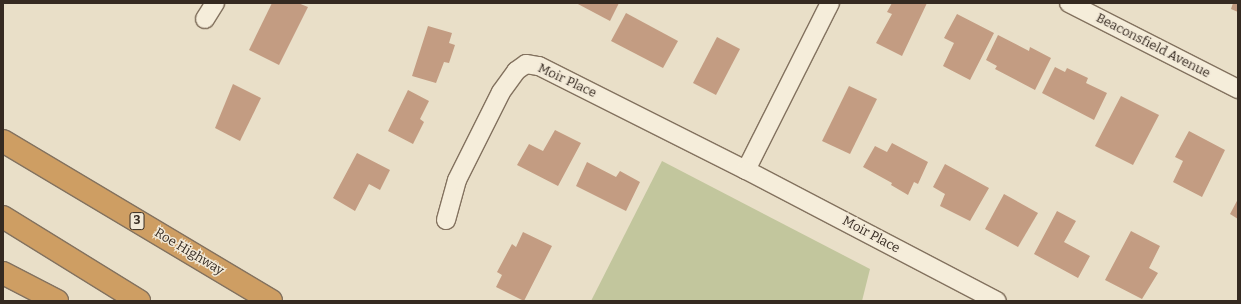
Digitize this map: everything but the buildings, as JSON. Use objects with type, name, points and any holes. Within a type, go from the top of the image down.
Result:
[{"type":"highway","name":"Roe Highway","points":[[3,142],[271,301]]},
{"type":"highway","points":[[3,217],[139,301]]},
{"type":"highway","points":[[3,273],[57,301]]},
{"type":"street","points":[[205,20],[215,3]]},
{"type":"street","points":[[746,170],[830,3]]},
{"type":"street","name":"Beaconsfield Avenue","points":[[1069,3],[1238,89]]},
{"type":"street","name":"Moir Place","points":[[446,220],[457,180],[501,92],[516,71],[526,64],[539,66],[746,170],[997,301]]},
{"type":"green space","points":[[662,161],[870,269],[862,301],[591,301]]}]
